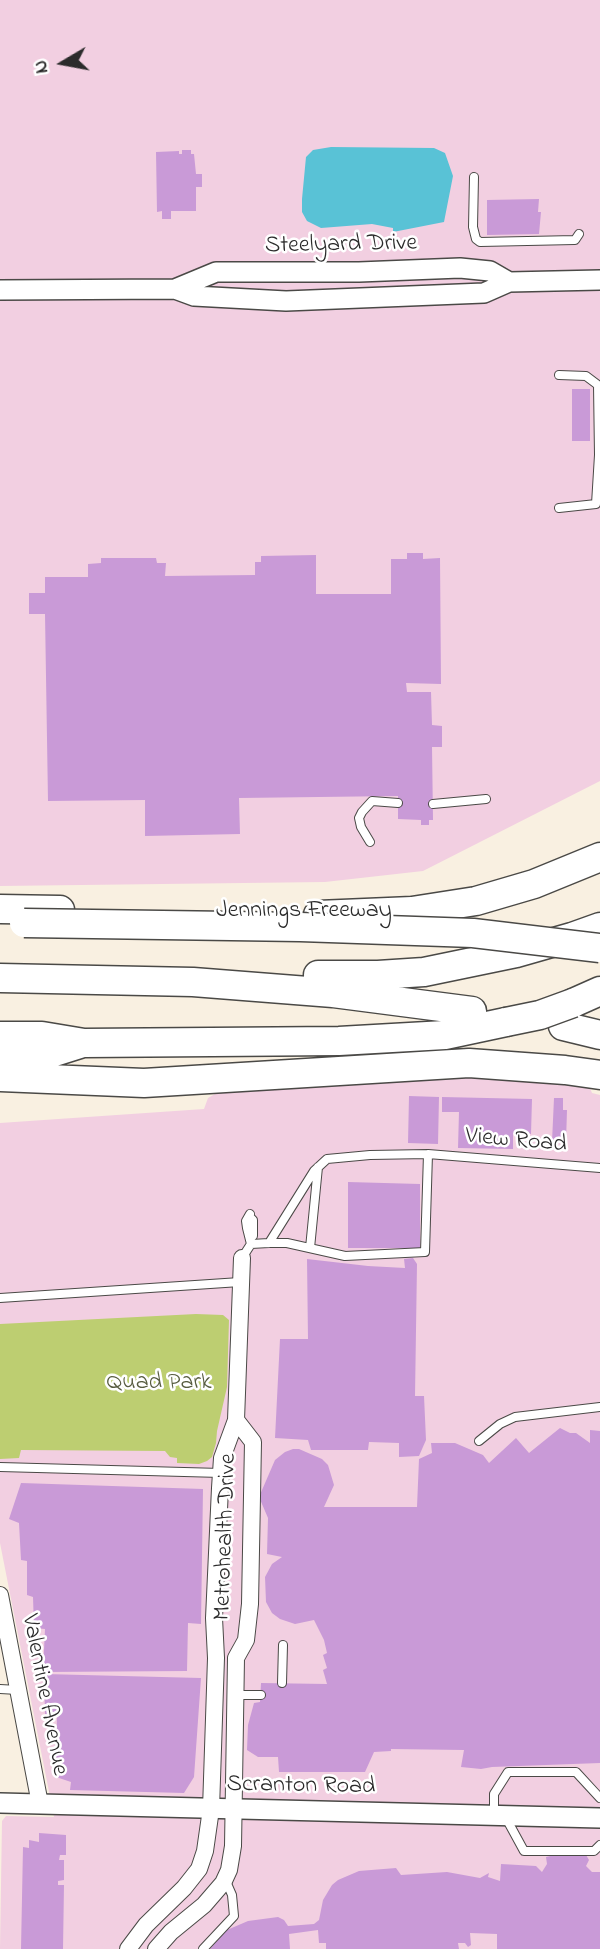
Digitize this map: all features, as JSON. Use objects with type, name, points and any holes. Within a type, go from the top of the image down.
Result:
[{"type":"highway","name":"Jennings Freeway","points":[[6,916],[346,915],[412,911],[476,901],[534,884],[600,857]]},
{"type":"highway","points":[[6,916],[426,931],[526,938],[600,948]]},
{"type":"highway","points":[[193,982],[304,974],[378,975],[424,972],[516,953],[600,927]]},
{"type":"highway","points":[[0,978],[193,982],[383,999],[472,1011]]},
{"type":"highway","points":[[0,1036],[42,1036],[84,1043],[255,1043],[445,1035],[540,1015],[568,1014],[600,991]]},
{"type":"highway","points":[[0,993],[266,998],[358,1005],[383,999]]},
{"type":"highway","points":[[568,1014],[600,1035]]},
{"type":"highway","points":[[0,1057],[42,1056],[84,1043]]},
{"type":"highway","points":[[0,1077],[144,1083],[469,1063],[552,1068],[600,1075]]},
{"type":"street","name":"Steelyard Drive","points":[[175,289],[216,272],[359,272],[460,268],[490,271],[509,282]]},
{"type":"street","name":"Steelyard Drive","points":[[0,290],[175,289],[194,296],[286,301],[484,293],[509,282],[600,280]]},
{"type":"street","name":"Metrohealth Drive","points":[[128,1949],[146,1925],[184,1888],[199,1869],[205,1851],[211,1809],[212,1711],[216,1658],[214,1618],[221,1473],[225,1450],[236,1420],[242,1258]]},
{"type":"street","name":"Metrohealth Drive","points":[[156,1949],[204,1905],[225,1879],[233,1846],[236,1658],[246,1640],[250,1604],[253,1442],[236,1420]]},
{"type":"street","name":"Valentine Avenue","points":[[0,1595],[40,1804]]},
{"type":"street","points":[[216,1658],[236,1658]]},
{"type":"street","points":[[212,1711],[235,1703]]},
{"type":"street","name":"Scranton Road","points":[[0,1803],[600,1818]]},
{"type":"lane","points":[[474,177],[473,227],[474,235],[480,242],[575,240],[579,234]]},
{"type":"lane","points":[[559,375],[586,376],[598,385],[599,455],[596,504],[559,508]]},
{"type":"lane","points":[[433,804],[486,799]]},
{"type":"lane","points":[[370,842],[361,827],[359,818],[362,812],[372,801],[397,803]]},
{"type":"lane","points":[[250,1216],[246,1220],[247,1236],[251,1241],[287,1243],[345,1256],[425,1252],[428,1154]]},
{"type":"lane","name":"View Road","points":[[318,1166],[327,1160],[370,1155],[428,1154],[600,1168]]},
{"type":"lane","points":[[310,1248],[318,1166]]},
{"type":"lane","points":[[269,1243],[318,1166]]},
{"type":"lane","points":[[242,1258],[251,1241]]},
{"type":"lane","points":[[0,1298],[240,1282]]},
{"type":"lane","points":[[479,1441],[500,1424],[515,1417],[600,1407]]},
{"type":"lane","points":[[0,1467],[221,1473]]},
{"type":"lane","points":[[282,1683],[283,1645]]},
{"type":"lane","points":[[0,1689],[18,1690]]},
{"type":"lane","points":[[235,1703],[261,1695]]},
{"type":"lane","points":[[600,1798],[576,1772],[508,1772],[494,1794],[499,1816],[524,1851],[594,1851],[600,1845]]},
{"type":"lane","points":[[203,1949],[234,1916],[232,1895],[225,1879]]},
{"type":"shaded area","points":[[0,0],[600,0],[600,781],[423,871],[325,882],[0,886]]},
{"type":"shaded area","points":[[498,1075],[589,1086],[592,1093],[600,1095],[600,1949],[0,1949],[2,1821],[6,1816],[54,1817],[0,1543],[0,1123],[204,1109],[208,1098],[220,1091]]},
{"type":"green space","name":"Quad Park","points":[[223,1315],[229,1320],[227,1387],[216,1443],[212,1457],[207,1461],[199,1464],[177,1463],[177,1458],[170,1457],[165,1451],[21,1450],[19,1458],[0,1459],[0,1324]]},
{"type":"water","points":[[331,147],[434,148],[445,153],[453,176],[444,222],[393,232],[393,228],[372,224],[321,228],[307,221],[302,212],[306,157],[313,150]]},
{"type":"building","points":[[182,150],[191,150],[191,154],[194,154],[196,174],[202,174],[202,187],[196,187],[196,211],[171,211],[171,219],[162,219],[162,211],[157,212],[156,152],[179,151],[179,154],[182,154]]},
{"type":"building","points":[[539,199],[539,234],[487,235],[487,200]]},
{"type":"building","points":[[572,389],[590,389],[590,441],[572,441]]},
{"type":"building","points":[[407,553],[423,553],[423,559],[440,558],[441,684],[406,683],[407,692],[431,692],[432,725],[442,726],[442,747],[432,747],[433,820],[429,820],[429,825],[421,825],[421,820],[398,819],[398,796],[239,798],[240,834],[145,836],[145,800],[48,801],[45,614],[29,614],[29,593],[45,593],[45,577],[88,577],[88,564],[101,563],[101,558],[156,558],[157,563],[166,563],[165,576],[255,575],[255,562],[261,562],[261,556],[316,555],[316,594],[391,594],[391,559],[407,559]]},
{"type":"building","points":[[409,1096],[439,1097],[438,1144],[408,1143]]},
{"type":"building","points":[[442,1097],[532,1099],[531,1134],[513,1133],[513,1149],[458,1148],[459,1112],[442,1112]]},
{"type":"building","points":[[554,1098],[563,1098],[563,1110],[567,1110],[566,1142],[552,1142]]},
{"type":"building","points":[[348,1182],[420,1184],[420,1248],[348,1248]]},
{"type":"building","points":[[413,1258],[417,1264],[415,1396],[424,1396],[426,1440],[419,1456],[399,1457],[399,1443],[369,1442],[368,1450],[311,1450],[308,1440],[275,1438],[280,1339],[308,1339],[307,1259],[405,1268],[404,1259]]},
{"type":"building","points":[[560,1428],[576,1433],[590,1443],[590,1430],[600,1431],[600,1763],[481,1769],[461,1767],[464,1750],[391,1749],[374,1752],[365,1772],[279,1772],[278,1757],[258,1757],[247,1750],[248,1725],[254,1703],[260,1702],[261,1683],[327,1684],[323,1670],[327,1668],[323,1655],[327,1653],[314,1620],[295,1624],[280,1619],[272,1613],[266,1602],[265,1577],[272,1564],[282,1557],[267,1554],[268,1518],[259,1497],[275,1460],[293,1449],[322,1459],[328,1465],[334,1485],[324,1507],[417,1507],[419,1459],[432,1453],[431,1443],[455,1443],[483,1455],[489,1463],[516,1438],[529,1453]]},
{"type":"building","points":[[21,1483],[203,1489],[201,1624],[188,1623],[187,1671],[43,1672],[45,1629],[34,1628],[33,1597],[27,1595],[27,1561],[21,1560],[19,1523],[9,1519]]},
{"type":"building","points":[[44,1674],[201,1678],[194,1777],[184,1793],[70,1790],[71,1782],[56,1777],[57,1713],[45,1714]]},
{"type":"building","points":[[39,1833],[66,1835],[66,1855],[60,1855],[59,1860],[64,1860],[64,1880],[58,1881],[58,1885],[64,1885],[63,1949],[21,1949],[23,1847],[29,1848],[29,1840],[39,1842]]},
{"type":"building","points":[[567,1852],[586,1855],[589,1860],[586,1866],[592,1872],[600,1872],[600,1949],[497,1949],[497,1934],[470,1933],[471,1945],[468,1947],[465,1943],[458,1943],[459,1949],[326,1949],[326,1943],[319,1943],[318,1930],[289,1934],[290,1949],[210,1949],[227,1930],[248,1921],[278,1917],[288,1926],[314,1924],[319,1920],[323,1900],[332,1885],[359,1871],[396,1868],[401,1875],[447,1872],[480,1878],[489,1873],[488,1877],[500,1881],[501,1864],[536,1866],[542,1872],[547,1864],[546,1857]]}]
